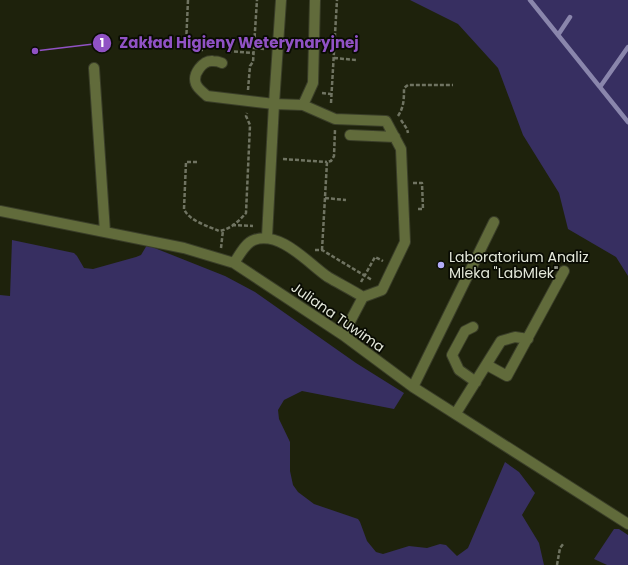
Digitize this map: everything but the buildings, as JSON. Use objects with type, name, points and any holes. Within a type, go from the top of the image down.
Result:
[{"type":"street","points":[[268,232],[281,0]]},
{"type":"street","points":[[303,105],[313,82],[315,0]]},
{"type":"street","points":[[222,63],[212,60],[204,63],[198,70],[195,77],[196,84],[207,96],[274,104],[303,105],[335,119],[386,121],[401,149],[405,242],[384,287],[382,290],[363,297],[343,335]]},
{"type":"street","points":[[94,68],[105,232]]},
{"type":"street","points":[[350,135],[395,137]]},
{"type":"street","name":"Juliana Tuwima","points":[[0,211],[184,248],[234,263],[343,335],[413,387],[628,524]]},
{"type":"street","points":[[413,387],[494,222]]},
{"type":"street","points":[[268,232],[297,251],[327,276],[363,297]]},
{"type":"street","points":[[234,263],[244,249],[253,240],[268,232]]},
{"type":"street","points":[[487,364],[507,376],[564,271]]},
{"type":"street","points":[[473,327],[465,331],[452,355],[459,370],[476,382]]},
{"type":"street","points":[[456,413],[501,341],[515,337],[528,339]]},
{"type":"path","points":[[188,0],[186,45],[194,49],[208,50]]},
{"type":"path","points":[[197,162],[186,162],[184,209],[190,217],[220,231],[223,230],[238,222],[246,213],[250,125],[246,116],[250,66],[253,62],[257,0]]},
{"type":"path","points":[[280,159],[327,162],[332,160],[334,156],[336,110],[330,109],[337,0]]},
{"type":"path","points":[[223,51],[253,53]]},
{"type":"path","points":[[334,58],[356,60]]},
{"type":"path","points":[[397,116],[402,111],[404,102],[404,88],[408,85],[453,85]]},
{"type":"path","points":[[393,115],[397,116],[404,123],[409,135]]},
{"type":"path","points":[[322,250],[327,162]]},
{"type":"path","points":[[410,183],[422,183],[423,209],[412,209]]},
{"type":"path","points":[[325,198],[346,200]]},
{"type":"path","points":[[232,225],[268,232]]},
{"type":"path","points":[[221,252],[223,230]]},
{"type":"path","points":[[297,251],[322,250],[384,287]]},
{"type":"path","points":[[557,565],[560,548],[564,543]]},
{"type":"shaded area","points":[[410,0],[628,0],[628,276],[616,257],[568,229],[559,193],[523,135],[498,68],[458,24]]},
{"type":"shaded area","points":[[12,240],[74,253],[84,268],[93,269],[141,255],[147,245],[225,276],[255,292],[356,363],[404,393],[394,409],[302,391],[284,400],[278,410],[279,419],[290,442],[290,471],[293,485],[298,492],[314,504],[358,519],[367,541],[376,552],[383,554],[409,546],[427,548],[440,544],[446,545],[457,556],[468,548],[505,462],[519,472],[535,493],[522,515],[539,543],[544,565],[0,565],[0,295],[10,296]]},
{"type":"shaded area","points":[[614,529],[619,529],[628,535],[628,565],[607,565],[594,559]]},
{"type":"waterway","points":[[530,0],[628,122]]},
{"type":"waterway","points":[[558,35],[570,17]]},
{"type":"waterway","points":[[600,87],[628,47]]},
{"type":"place","name":"Zakład Higieny Weterynaryjnej","points":[[35,51]]},
{"type":"place","name":"Laboratorium Analiz Mleka \"LabMlek\"","points":[[441,265]]}]
